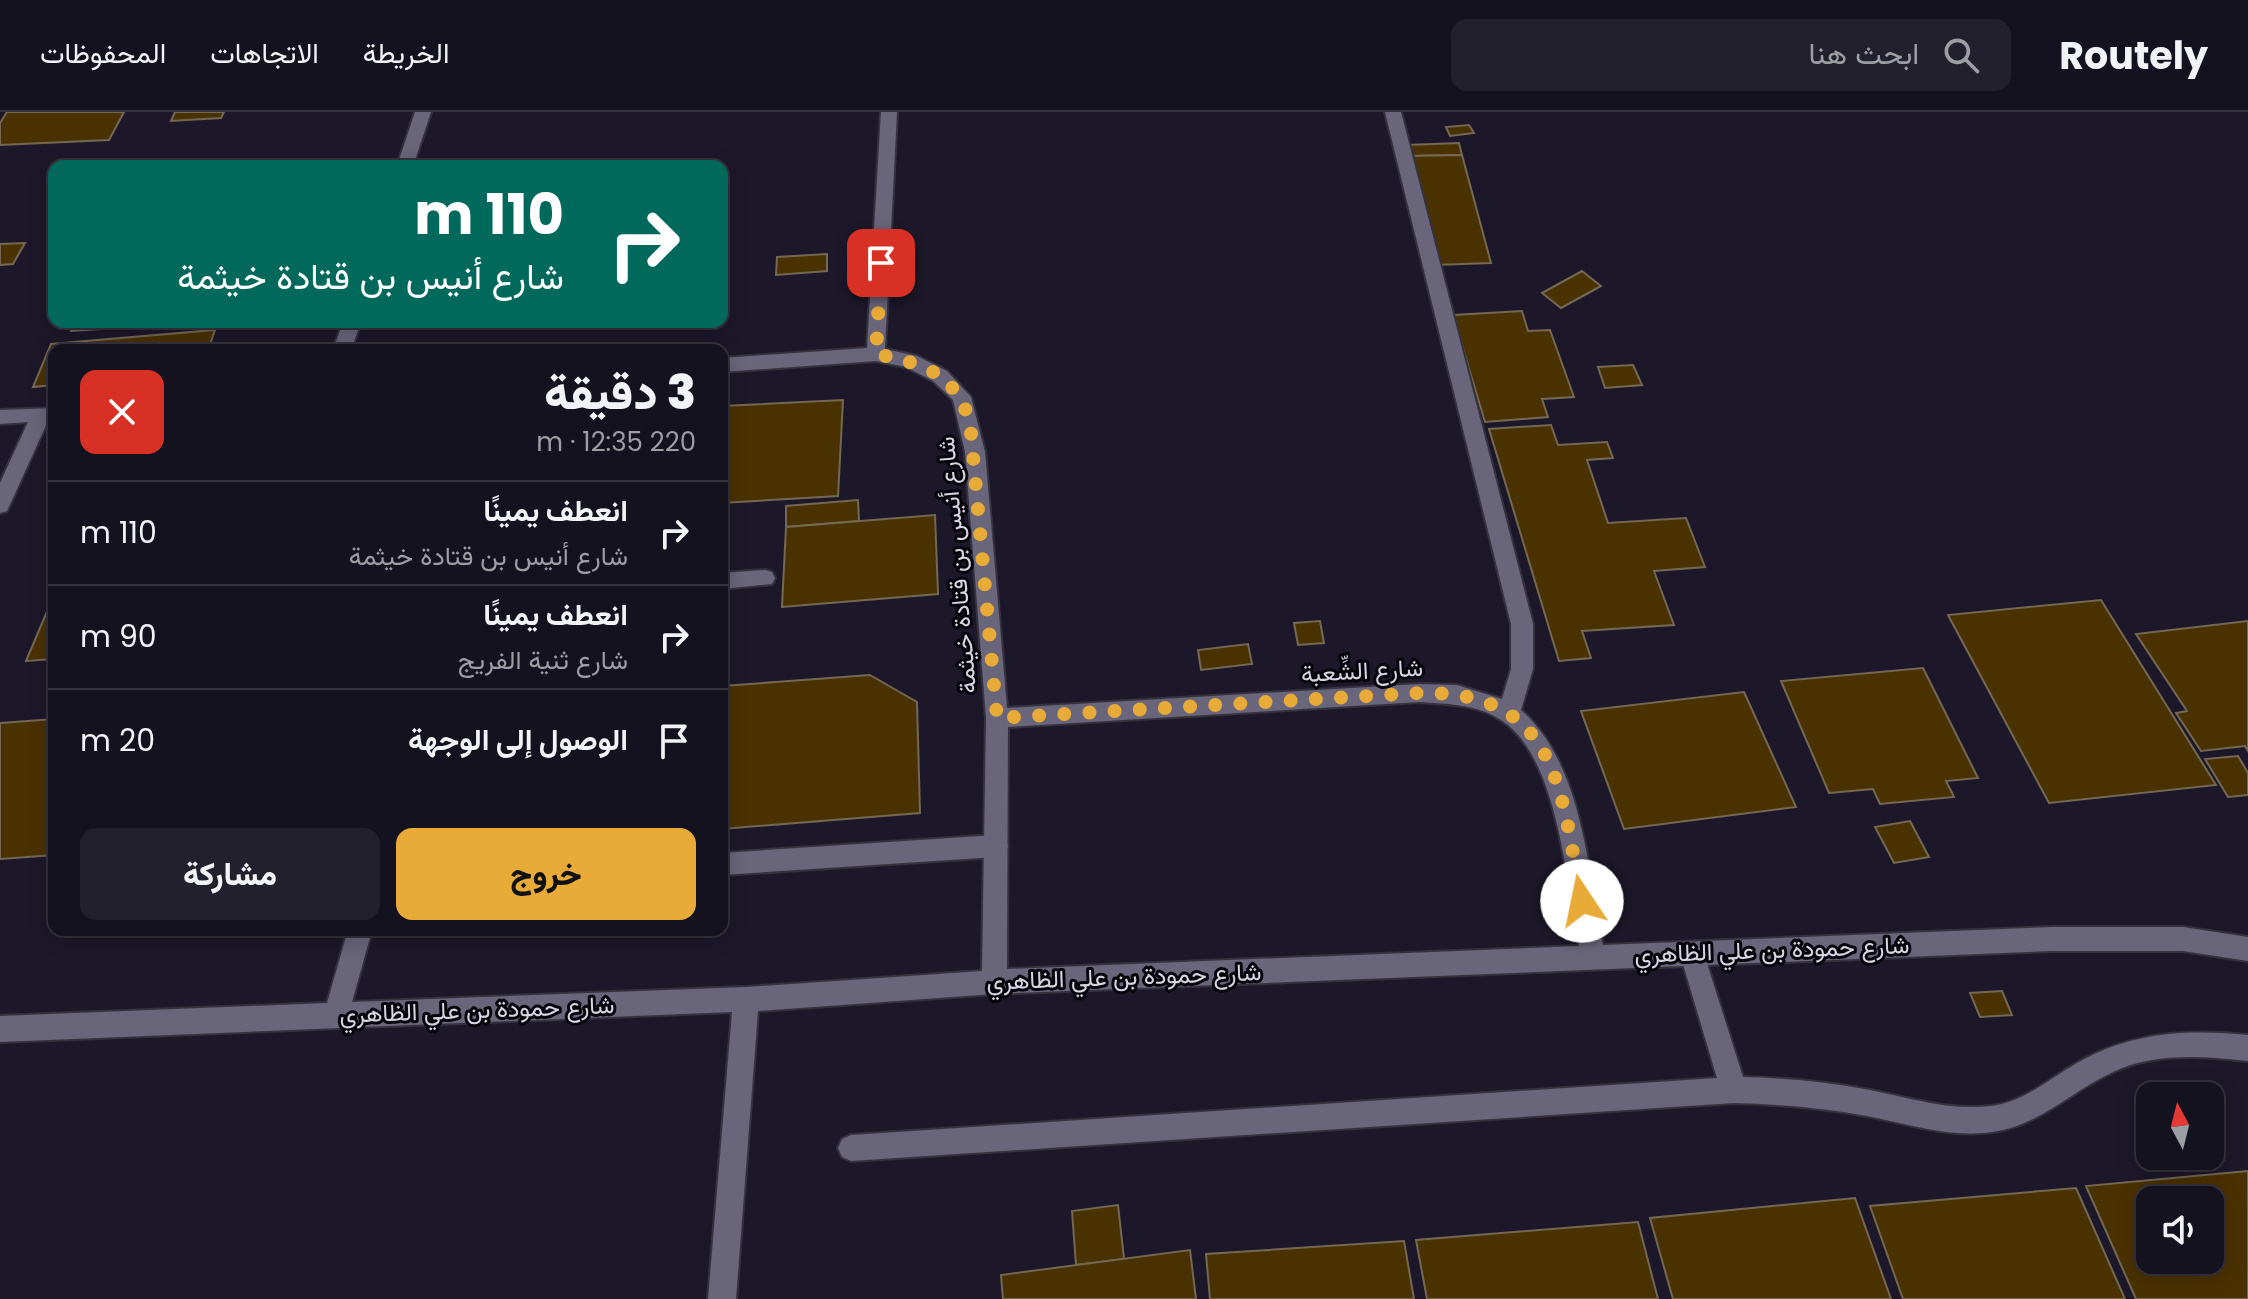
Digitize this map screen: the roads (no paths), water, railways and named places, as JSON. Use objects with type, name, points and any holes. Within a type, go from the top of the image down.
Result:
[{"type":"street","points":[[407,160],[423,112]]},
{"type":"street","points":[[876,354],[889,112]]},
{"type":"street","points":[[1393,112],[1522,624],[1522,669],[1509,713]]},
{"type":"street","name":"شارع أنيس بن قتادة خيثمة","points":[[728,365],[876,354],[910,361],[940,376],[962,397],[975,452],[997,718],[994,982]]},
{"type":"street","points":[[0,417],[48,415]]},
{"type":"street","points":[[0,505],[48,415]]},
{"type":"street","points":[[728,581],[765,578]]},
{"type":"street","name":"شارع الشِّعبة","points":[[997,718],[1449,693],[1480,700],[1509,713],[1533,735],[1550,760],[1560,788],[1593,957]]},
{"type":"street","points":[[728,864],[996,846]]},
{"type":"street","points":[[336,1015],[358,936]]},
{"type":"street","name":"شارع حمودة بن علي الظاهري","points":[[0,1029],[746,999],[994,982],[2052,939],[2183,939],[2248,949]]},
{"type":"street","points":[[1692,954],[1734,1090]]},
{"type":"street","points":[[722,1299],[746,999]]},
{"type":"street","points":[[851,1148],[1734,1090],[1823,1095],[1918,1117],[1958,1122],[1996,1119],[2030,1110],[2104,1062],[2131,1052],[2195,1041],[2248,1048]]}]
